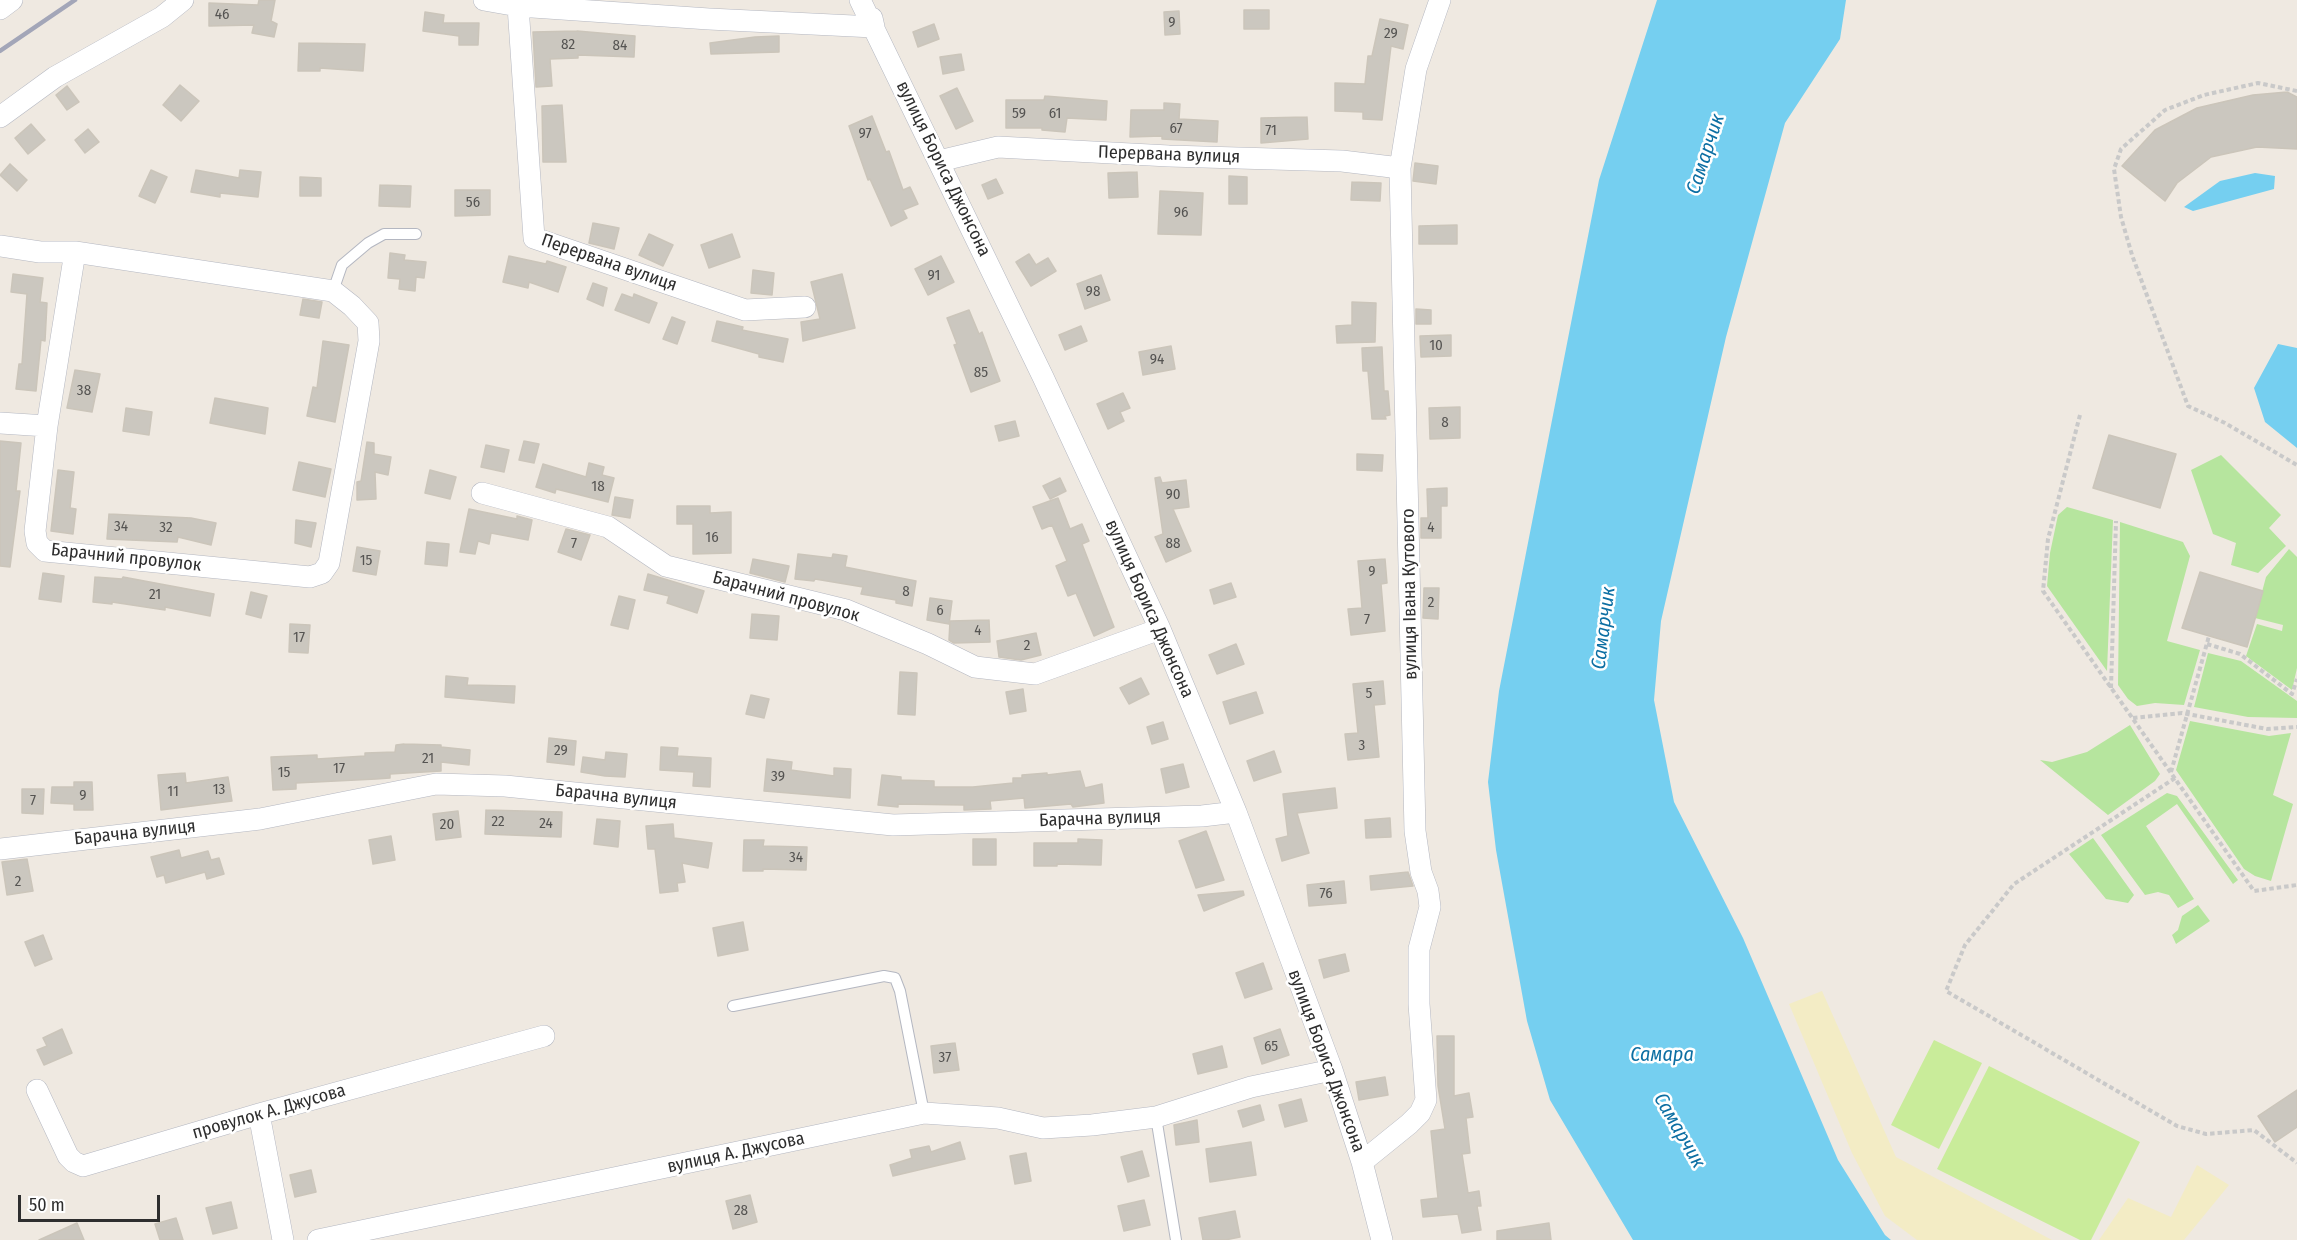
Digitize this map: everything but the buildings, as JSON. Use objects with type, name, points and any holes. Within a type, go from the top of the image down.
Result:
[{"type":"street","points":[[0,9],[12,0]]},
{"type":"street","points":[[0,117],[55,77],[162,17],[183,0]]},
{"type":"street","points":[[484,0],[518,6],[874,27],[866,0]]},
{"type":"street","name":"вулиця Бориса Джонсона","points":[[860,0],[939,161],[1160,629],[1236,812],[1332,1071],[1362,1162],[1382,1240]]},
{"type":"street","name":"вулиця Івана Кутового","points":[[1362,1162],[1409,1124],[1420,1113],[1426,1100],[1419,1004],[1419,949],[1430,907],[1428,891],[1421,872],[1415,831],[1400,168],[1416,69],[1440,0]]},
{"type":"street","name":"Перервана вулиця","points":[[518,6],[534,238],[745,310],[805,307]]},
{"type":"street","name":"Перервана вулиця","points":[[939,161],[998,147],[1169,156],[1342,161],[1400,168]]},
{"type":"street","points":[[0,246],[40,252],[75,252],[333,291]]},
{"type":"street","name":"Барачний провулок","points":[[75,252],[47,426],[35,531],[37,543],[45,551],[310,577],[321,573],[329,563],[369,341],[368,324],[352,306],[333,291]]},
{"type":"street","points":[[0,423],[47,426]]},
{"type":"street","name":"Барачний провулок","points":[[482,493],[608,527],[666,566],[846,610],[928,644],[975,667],[1035,674],[1160,629]]},
{"type":"street","name":"Барачна вулиця","points":[[0,849],[260,819],[436,784],[505,786],[893,825],[1202,816],[1236,812]]},
{"type":"street","name":"провулок А. Джусова","points":[[37,1090],[68,1156],[83,1166],[259,1114],[544,1036]]},
{"type":"street","name":"вулиця А. Джусова","points":[[318,1240],[924,1113],[998,1118],[1043,1128],[1092,1125],[1156,1117],[1251,1087],[1332,1071]]},
{"type":"street","points":[[259,1114],[283,1240]]},
{"type":"lane","points":[[333,291],[342,265],[368,243],[384,234],[416,234]]},
{"type":"lane","points":[[733,1006],[884,976],[895,978],[900,990],[924,1113]]},
{"type":"lane","points":[[1156,1117],[1176,1240]]},
{"type":"path","points":[[2297,91],[2258,83],[2204,95],[2165,110],[2121,149],[2115,169],[2121,217],[2132,255],[2188,406],[2225,423],[2297,465]]},
{"type":"path","points":[[2080,415],[2048,539],[2043,591],[2254,891],[2297,885]]},
{"type":"path","points":[[2111,688],[2116,521]]},
{"type":"path","points":[[2171,773],[2209,636]]},
{"type":"path","points":[[2207,644],[2240,654],[2292,694],[2297,679]]},
{"type":"path","points":[[2132,718],[2182,713],[2267,729],[2297,727]]},
{"type":"path","points":[[2175,778],[2014,884],[1965,945],[1946,991],[2177,1126],[2206,1134],[2254,1130],[2297,1163]]},
{"type":"green space","points":[[2221,455],[2281,515],[2269,528],[2286,546],[2258,573],[2231,565],[2236,543],[2213,534],[2191,470]]},
{"type":"green space","points":[[2067,507],[2113,520],[2107,671],[2047,586],[2050,553],[2058,515]]},
{"type":"green space","points":[[2120,522],[2183,542],[2190,556],[2167,641],[2200,650],[2184,705],[2155,703],[2137,706],[2128,699],[2118,685]]},
{"type":"green space","points":[[2289,549],[2297,557],[2297,668],[2292,690],[2246,656],[2257,624],[2282,631],[2283,625],[2255,618],[2266,577]]},
{"type":"green space","points":[[2208,653],[2241,661],[2297,701],[2297,718],[2248,717],[2194,707]]},
{"type":"green space","points":[[2190,721],[2269,736],[2291,733],[2273,795],[2293,804],[2271,881],[2255,876],[2244,869],[2176,770]]},
{"type":"green space","points":[[2130,725],[2160,774],[2155,781],[2108,815],[2040,760],[2052,762],[2087,752]]},
{"type":"green space","points":[[2167,793],[2177,796],[2238,880],[2233,884],[2177,804],[2146,826],[2194,899],[2178,908],[2169,895],[2158,892],[2145,895],[2101,835]]},
{"type":"green space","points":[[2093,838],[2134,895],[2128,903],[2106,899],[2069,854]]},
{"type":"green space","points":[[2198,905],[2210,921],[2176,944],[2172,935],[2178,930],[2182,916]]},
{"type":"green space","points":[[1934,1040],[1982,1063],[1939,1149],[1891,1125]]},
{"type":"green space","points":[[1989,1066],[2140,1142],[2091,1240],[2080,1240],[1937,1169]]},
{"type":"sand","points":[[1822,991],[1896,1157],[2052,1240],[1917,1240],[1885,1216],[1852,1153],[1789,1004]]},
{"type":"sand","points":[[2197,1165],[2229,1185],[2184,1240],[2099,1240],[2128,1198],[2171,1217]]},
{"type":"water","name":"Самара","points":[[1657,0],[1846,0],[1840,39],[1785,123],[1726,337],[1661,621],[1654,700],[1674,802],[1743,938],[1838,1160],[1885,1235],[1891,1240],[1633,1240],[1550,1100],[1527,1021],[1496,850],[1488,782],[1499,691],[1599,180]]},
{"type":"water","points":[[2255,173],[2275,176],[2274,189],[2193,211],[2184,207],[2220,181]]},
{"type":"water","points":[[2278,344],[2297,348],[2297,448],[2265,422],[2254,388]]},
{"type":"railway","points":[[0,51],[75,0]]},
{"type":"water label","name":"Самарчик","points":[[1706,154]]},
{"type":"water label","name":"Самарчик","points":[[1604,628]]},
{"type":"water label","name":"Самарчик","points":[[1679,1131]]}]
